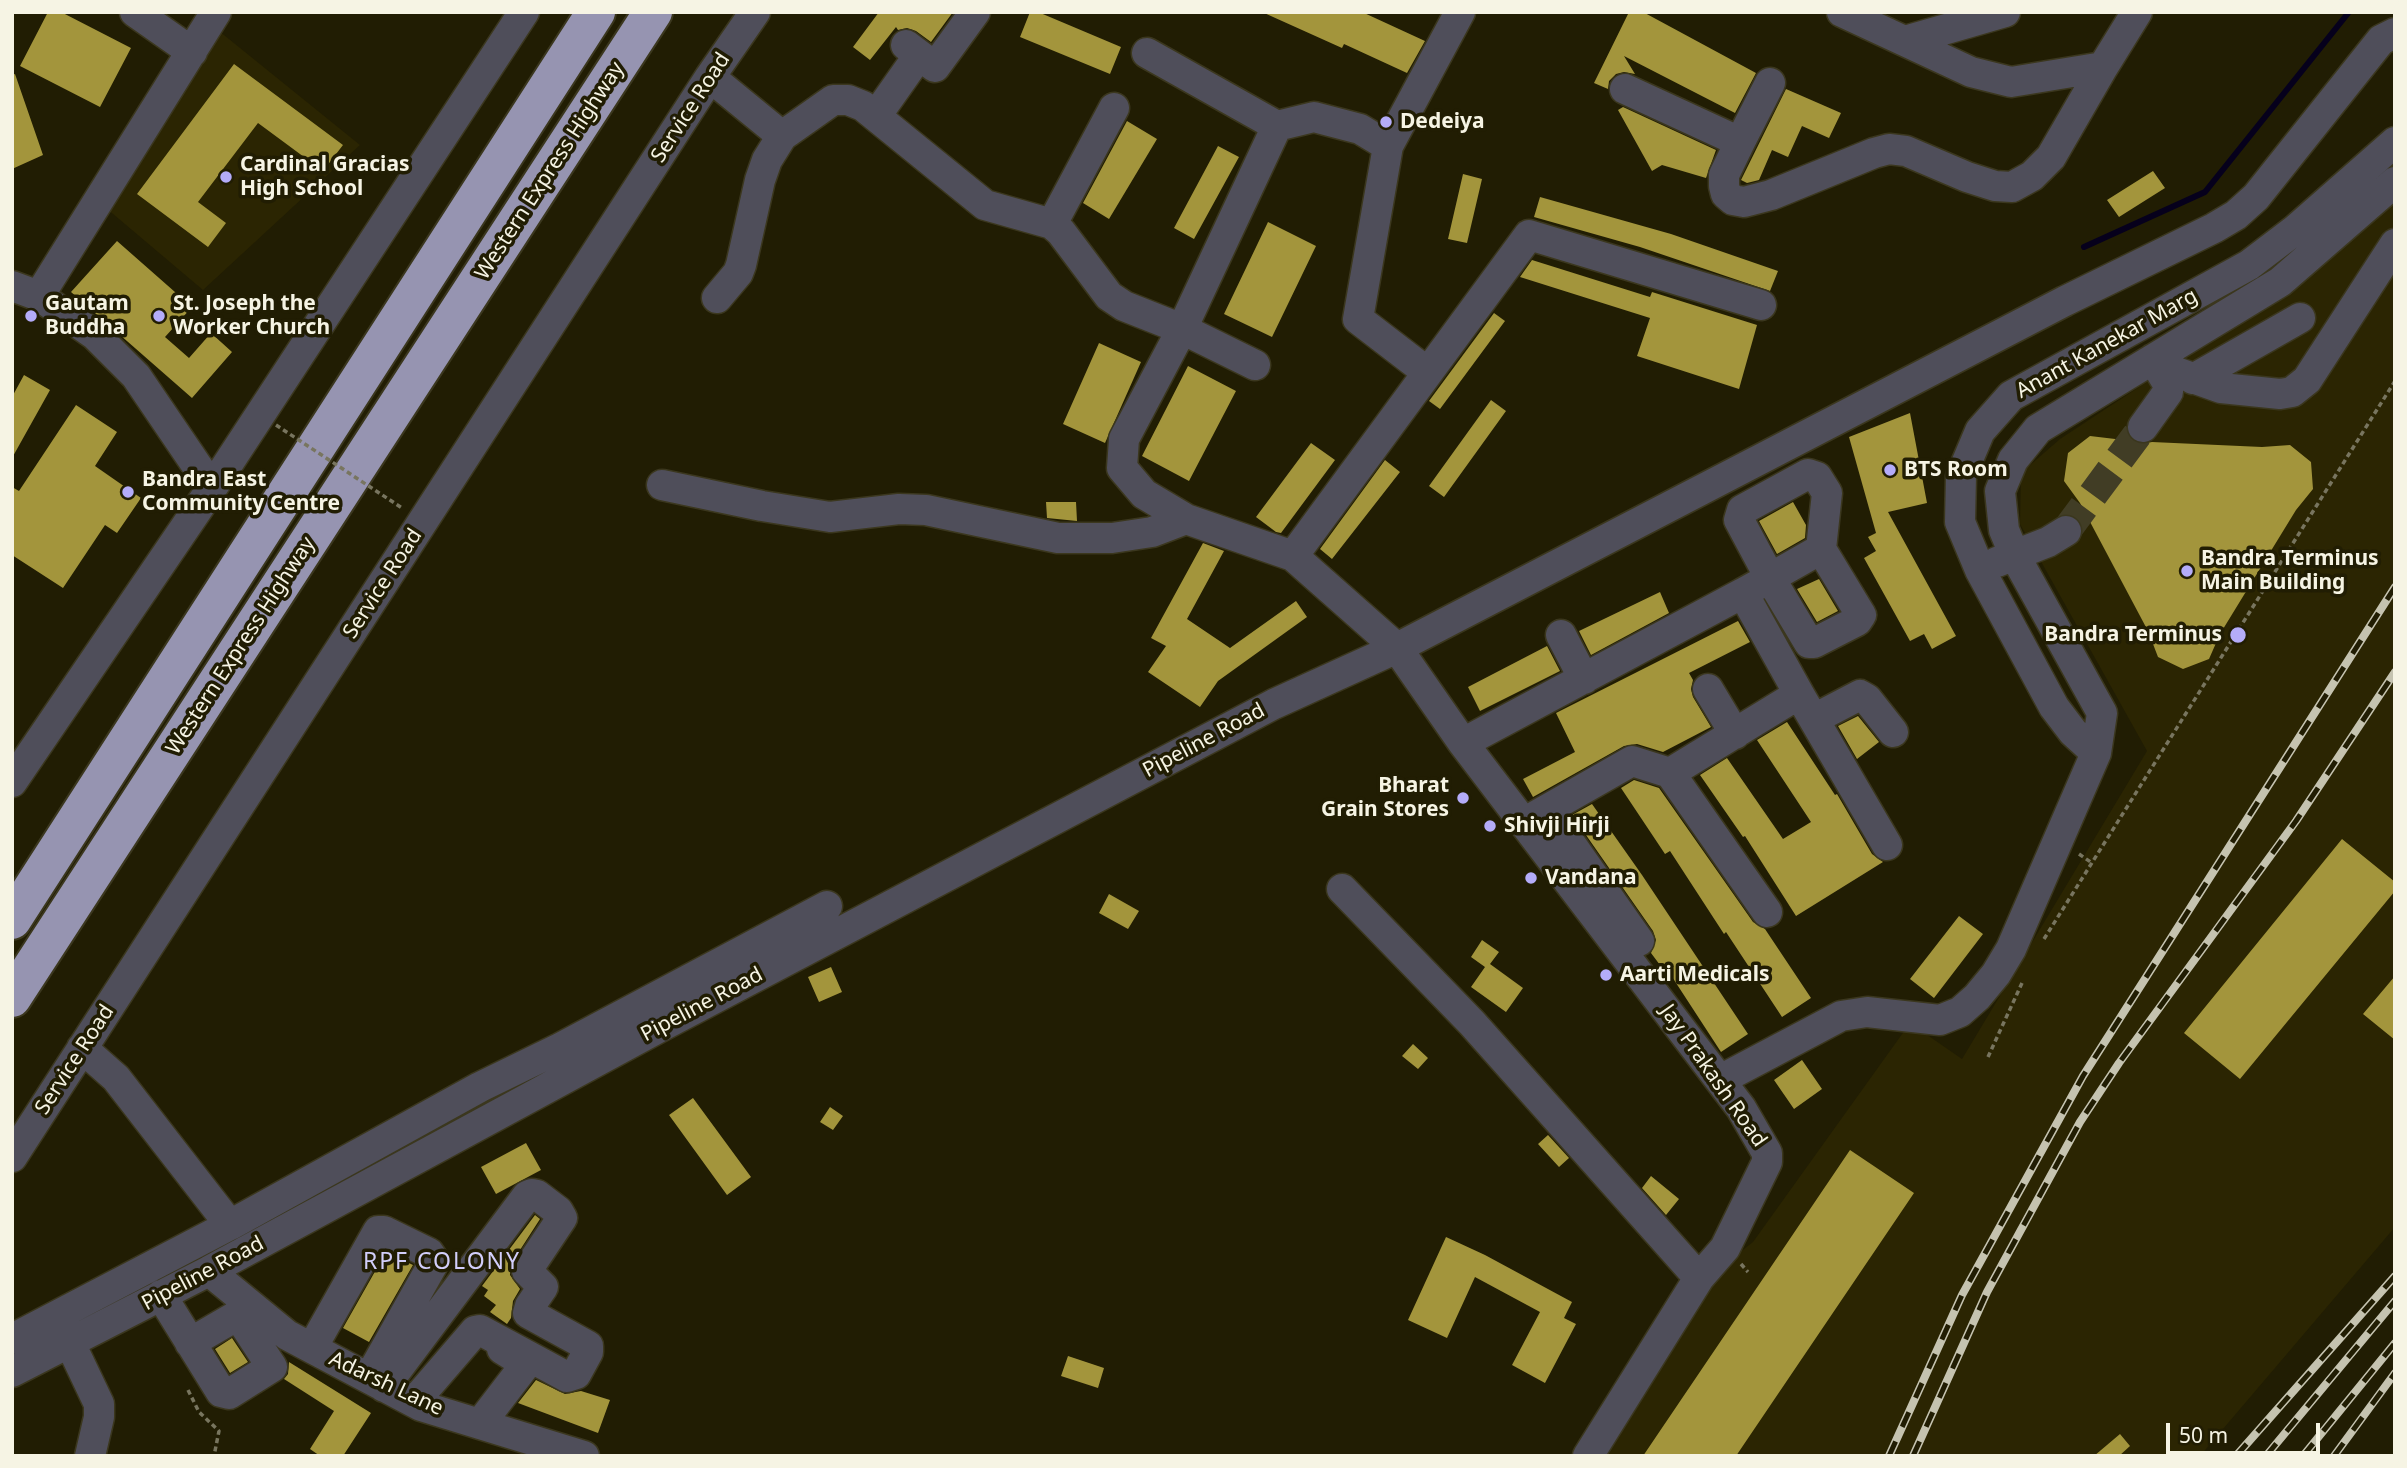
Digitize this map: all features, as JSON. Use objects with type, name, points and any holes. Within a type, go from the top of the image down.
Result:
[{"type":"highway","name":"Western Express Highway","points":[[12,920],[596,12]]},
{"type":"highway","name":"Western Express Highway","points":[[12,998],[653,12]]},
{"type":"street","points":[[135,12],[168,22],[192,52]]},
{"type":"street","points":[[212,488],[136,376],[94,335],[26,291],[192,52],[216,12]]},
{"type":"street","points":[[12,782],[212,488],[524,12]]},
{"type":"street","name":"Service Road","points":[[12,1157],[710,77],[755,12]]},
{"type":"street","points":[[876,116],[913,50],[934,66],[937,65],[975,12]]},
{"type":"street","points":[[1427,372],[1358,320],[1388,146],[1460,12]]},
{"type":"street","points":[[1842,12],[1972,72],[2011,82],[2103,67]]},
{"type":"street","points":[[1905,41],[2006,12]]},
{"type":"street","points":[[1770,82],[1724,175],[1726,194],[1733,200],[1744,202],[1771,195],[1889,149],[1906,151],[1995,186],[2012,187],[2032,176],[2051,157],[2137,12]]},
{"type":"street","name":"Pipeline Road","points":[[12,1372],[162,1296],[660,1027],[1274,704],[1397,648],[2065,301],[2214,228],[2236,215],[2256,197],[2381,40],[2395,33]]},
{"type":"street","points":[[1147,53],[1277,126],[1314,117],[1360,129],[1388,146]]},
{"type":"street","points":[[710,77],[782,136]]},
{"type":"street","points":[[1625,89],[1740,142]]},
{"type":"street","points":[[718,298],[738,273],[760,180],[767,160],[782,136],[832,100],[848,100],[863,106],[985,205],[1052,224],[1061,232],[1108,296],[1124,306],[1182,328],[1255,365]]},
{"type":"street","points":[[1052,224],[1114,108]]},
{"type":"street","points":[[1277,126],[1182,328],[1124,439],[1122,468],[1144,494],[1186,519],[1293,556],[1529,235],[1761,305]]},
{"type":"street","name":"Anant Kanekar Marg","points":[[2096,753],[2073,732],[2054,707],[1980,569],[1960,522],[1961,476],[1980,431],[2011,396],[2249,265],[2295,230],[2395,142]]},
{"type":"street","name":"Anant Kanekar Marg","points":[[1718,1067],[1841,1016],[1867,1013],[1940,1020],[1960,1012],[1978,997],[1996,974],[2011,949],[2096,753],[2102,713],[2014,554],[2004,530],[2000,492],[2013,460],[2038,429],[2156,362],[2280,282],[2395,182]]},
{"type":"street","points":[[2156,362],[2221,388],[2280,394],[2292,392],[2307,380],[2395,244]]},
{"type":"street","points":[[2193,379],[2300,318]]},
{"type":"street","points":[[2143,427],[2168,392],[2168,384],[2156,362]]},
{"type":"street","points":[[1808,474],[1817,477],[1827,493],[1821,549],[1861,615],[1857,621],[1809,643],[1770,578],[1739,520],[1740,514],[1742,510],[1808,474]]},
{"type":"street","points":[[662,485],[830,517],[899,509],[926,510],[1058,538],[1112,538],[1152,532],[1186,519]]},
{"type":"street","points":[[1980,569],[2048,542],[2066,531]]},
{"type":"street","points":[[1463,743],[1821,549]]},
{"type":"street","name":"Jay Prakash Road","points":[[1293,556],[1397,648],[1463,743],[1536,816],[1718,1067],[1767,1153],[1767,1162],[1725,1248],[1699,1278],[1588,1456]]},
{"type":"street","points":[[1743,593],[1887,845]]},
{"type":"street","points":[[1561,635],[1584,679]]},
{"type":"street","points":[[1707,689],[1735,734]]},
{"type":"street","points":[[1670,774],[1799,694]]},
{"type":"street","points":[[1814,719],[1860,695],[1867,699],[1893,732]]},
{"type":"street","points":[[1536,816],[1632,761],[1670,774],[1768,912]]},
{"type":"street","points":[[1342,889],[1472,1023],[1699,1278]]},
{"type":"street","points":[[12,1339],[230,1225],[480,1087],[560,1048],[827,906]]},
{"type":"street","points":[[82,1048],[116,1077],[230,1225]]},
{"type":"street","points":[[377,1382],[527,1196],[537,1195],[558,1211],[562,1218],[527,1271],[543,1287],[528,1313],[586,1343],[589,1349],[583,1363],[576,1374],[567,1377],[480,1330],[475,1331],[420,1405]]},
{"type":"street","points":[[162,1296],[223,1394],[229,1394],[270,1369],[271,1363],[288,1346],[378,1231],[384,1231],[429,1253],[433,1259],[377,1382]]},
{"type":"street","name":"Adarsh Lane","points":[[209,1271],[288,1346],[377,1382],[420,1405],[584,1456]]},
{"type":"street","points":[[190,1343],[238,1315],[288,1346]]},
{"type":"street","points":[[420,1405],[483,1337],[526,1364],[480,1424]]},
{"type":"street","points":[[70,1343],[99,1404],[99,1417],[90,1456]]},
{"type":"path","points":[[2040,945],[2395,381]]},
{"type":"path","points":[[276,425],[402,508]]},
{"type":"path","points":[[2077,853],[2092,863]]},
{"type":"path","points":[[1988,1057],[2023,980]]},
{"type":"shaded area","name":"Cardinal Gracias High School","points":[[219,31],[360,145],[203,290],[106,208]]},
{"type":"shaded area","points":[[2395,198],[2395,1227],[2200,1456],[1603,1456],[1712,1274],[1753,1242],[1910,1023],[1962,1059],[2147,751],[2020,524],[2021,473],[2060,439],[2271,300]]},
{"type":"building","points":[[48,12],[61,12],[131,48],[100,107],[20,66]]},
{"type":"building","points":[[879,12],[953,12],[931,42],[916,31],[907,28],[898,30],[896,27],[870,60],[853,47]]},
{"type":"building","points":[[1030,12],[1038,12],[1121,47],[1110,74],[1020,37]]},
{"type":"building","points":[[1262,12],[1362,12],[1425,41],[1407,73],[1344,44],[1342,48]]},
{"type":"building","points":[[1629,12],[1643,12],[1756,73],[1735,113],[1624,56],[1635,74],[1616,74],[1609,81],[1608,89],[1594,83]]},
{"type":"building","name":"Cardinal Gracias High School","points":[[234,64],[343,145],[323,171],[258,123],[198,202],[226,223],[208,247],[137,194]]},
{"type":"building","points":[[15,74],[43,155],[12,169],[12,75]]},
{"type":"building","points":[[1786,89],[1841,113],[1829,138],[1802,126],[1788,157],[1772,150],[1759,180],[1747,183],[1741,180]]},
{"type":"building","points":[[1623,107],[1716,150],[1706,178],[1662,165],[1652,171],[1618,110]]},
{"type":"building","points":[[1127,121],[1157,139],[1109,219],[1083,203]]},
{"type":"building","points":[[1218,146],[1239,157],[1194,239],[1174,228]]},
{"type":"building","points":[[2153,171],[2165,188],[2119,217],[2107,200]]},
{"type":"building","points":[[1463,174],[1482,179],[1467,243],[1448,239]]},
{"type":"building","points":[[1540,197],[1671,234],[1778,271],[1770,291],[1640,247],[1534,217]]},
{"type":"building","points":[[1268,222],[1316,246],[1272,337],[1224,314]]},
{"type":"building","points":[[117,241],[192,307],[165,337],[189,358],[211,333],[232,352],[192,398],[71,292]]},
{"type":"building","points":[[1532,260],[1650,297],[1652,292],[1757,325],[1739,389],[1637,356],[1650,318],[1520,277]]},
{"type":"building","points":[[1494,313],[1505,321],[1440,409],[1429,401]]},
{"type":"building","points":[[1099,343],[1141,362],[1105,443],[1063,424]]},
{"type":"building","points":[[1188,366],[1236,391],[1189,481],[1142,456]]},
{"type":"building","points":[[24,375],[50,390],[12,458],[12,397]]},
{"type":"building","points":[[1491,400],[1506,411],[1444,497],[1429,486]]},
{"type":"building","points":[[76,405],[117,432],[95,466],[141,498],[117,533],[105,525],[63,588],[12,555],[12,487],[19,491]]},
{"type":"building","points":[[1910,413],[1927,503],[1888,512],[1956,636],[1932,649],[1924,634],[1910,641],[1864,558],[1876,551],[1868,537],[1876,533],[1849,437]]},
{"type":"building","name":"Bandra Terminus Main Building","points":[[2090,436],[2142,444],[2152,442],[2262,447],[2290,445],[2311,462],[2313,489],[2296,510],[2220,634],[2209,659],[2183,669],[2158,657],[2148,631],[2080,503],[2064,481],[2068,453]]},
{"type":"building","points":[[1311,443],[1335,460],[1281,533],[1276,532],[1256,517]]},
{"type":"building","points":[[1385,460],[1400,472],[1332,559],[1320,549]]},
{"type":"building","points":[[1046,502],[1076,502],[1077,521],[1047,518]]},
{"type":"building","points":[[1793,502],[1806,525],[1805,538],[1777,554],[1759,521]]},
{"type":"building","points":[[1203,543],[1224,551],[1187,619],[1230,648],[1296,601],[1307,617],[1218,681],[1200,707],[1148,672],[1166,646],[1151,638]]},
{"type":"building","points":[[1819,579],[1838,611],[1817,622],[1797,589]]},
{"type":"building","points":[[1660,592],[1669,613],[1591,655],[1579,631]]},
{"type":"building","points":[[1738,621],[1750,642],[1689,673],[1693,680],[1693,697],[1711,727],[1663,752],[1637,744],[1624,746],[1533,797],[1523,779],[1575,752],[1556,713]]},
{"type":"building","points":[[1547,646],[1560,671],[1480,711],[1468,687]]},
{"type":"building","points":[[1858,716],[1879,742],[1857,759],[1838,726]]},
{"type":"building","points":[[1787,722],[1835,795],[1837,794],[1872,854],[1883,862],[1796,916],[1745,836],[1743,837],[1700,775],[1727,758],[1783,839],[1811,822],[1757,740]]},
{"type":"building","points":[[1634,780],[1659,788],[1753,922],[1765,929],[1811,998],[1782,1017],[1670,851],[1665,854],[1621,788]]},
{"type":"building","points":[[1592,804],[1748,1034],[1721,1052],[1663,963],[1660,965],[1651,953],[1656,940],[1653,931],[1572,815]]},
{"type":"building","points":[[2342,839],[2395,882],[2395,891],[2240,1079],[2184,1033]]},
{"type":"building","points":[[1109,894],[1139,911],[1128,929],[1099,913]]},
{"type":"building","points":[[1959,916],[1983,934],[1934,998],[1910,979]]},
{"type":"building","points":[[1482,940],[1499,952],[1490,964],[1523,988],[1506,1012],[1471,987],[1485,967],[1471,957]]},
{"type":"building","points":[[831,967],[842,992],[819,1002],[808,977]]},
{"type":"building","points":[[2395,976],[2395,1040],[2363,1014]]},
{"type":"building","points":[[1413,1044],[1428,1058],[1418,1069],[1402,1056]]},
{"type":"building","points":[[1802,1060],[1822,1089],[1794,1109],[1774,1080]]},
{"type":"building","points":[[693,1098],[751,1177],[727,1195],[669,1115]]},
{"type":"building","points":[[830,1107],[843,1116],[833,1130],[820,1122]]},
{"type":"building","points":[[1548,1135],[1569,1158],[1559,1167],[1538,1144]]},
{"type":"building","points":[[526,1143],[541,1170],[496,1194],[481,1167]]},
{"type":"building","points":[[1850,1150],[1914,1193],[1736,1456],[1643,1456]]},
{"type":"building","points":[[1651,1176],[1679,1199],[1666,1215],[1642,1188]]},
{"type":"building","points":[[535,1215],[540,1219],[511,1264],[510,1275],[520,1289],[513,1301],[511,1318],[507,1324],[490,1312],[496,1305],[484,1296],[488,1290],[482,1286]]},
{"type":"building","points":[[1446,1237],[1572,1302],[1564,1318],[1576,1324],[1545,1383],[1512,1365],[1540,1312],[1475,1277],[1447,1338],[1408,1320]]},
{"type":"building","points":[[386,1252],[413,1265],[369,1342],[343,1328]]},
{"type":"building","points":[[232,1338],[248,1362],[230,1373],[215,1349]]},
{"type":"building","points":[[1068,1356],[1104,1368],[1098,1388],[1061,1376]]},
{"type":"building","points":[[289,1362],[371,1413],[343,1456],[320,1456],[310,1449],[334,1411],[284,1379],[288,1374]]},
{"type":"building","points":[[536,1380],[565,1394],[581,1391],[610,1400],[598,1433],[518,1403]]},
{"type":"building","points":[[2120,1434],[2130,1446],[2119,1456],[2094,1456]]},
{"type":"waterway","points":[[2084,247],[2205,192],[2349,12]]},
{"type":"tunnel","points":[[2066,531],[2143,427]]},
{"type":"railway","points":[[1889,1456],[1962,1295],[2083,1076],[2395,587]]},
{"type":"railway","points":[[1913,1456],[1987,1292],[2080,1122],[2119,1063],[2296,821],[2395,672]]},
{"type":"railway","points":[[2236,1456],[2395,1276]]},
{"type":"railway","points":[[2266,1456],[2395,1301]]},
{"type":"railway","points":[[2303,1456],[2395,1343]]},
{"type":"railway","points":[[2334,1456],[2395,1373]]},
{"type":"place","name":"Dedeiya","points":[[1386,122]]},
{"type":"place","name":"Cardinal Gracias High School","points":[[226,177]]},
{"type":"place","name":"Gautam Buddha","points":[[31,316]]},
{"type":"place","name":"St. Joseph the Worker Church","points":[[159,316]]},
{"type":"place","name":"BTS Room","points":[[1890,470]]},
{"type":"place","name":"Bandra East Community Centre","points":[[128,492]]},
{"type":"place","name":"Bandra Terminus Main Building","points":[[2187,571]]},
{"type":"place","name":"Bandra Terminus","points":[[2238,635]]},
{"type":"place","name":"Bharat Grain Stores","points":[[1463,798]]},
{"type":"place","name":"Shivji Hirji","points":[[1490,826]]},
{"type":"place","name":"Vandana","points":[[1531,878]]},
{"type":"place","name":"Aarti Medicals","points":[[1606,975]]},
{"type":"district","name":"RPF COLONY","points":[[442,1262]]}]
